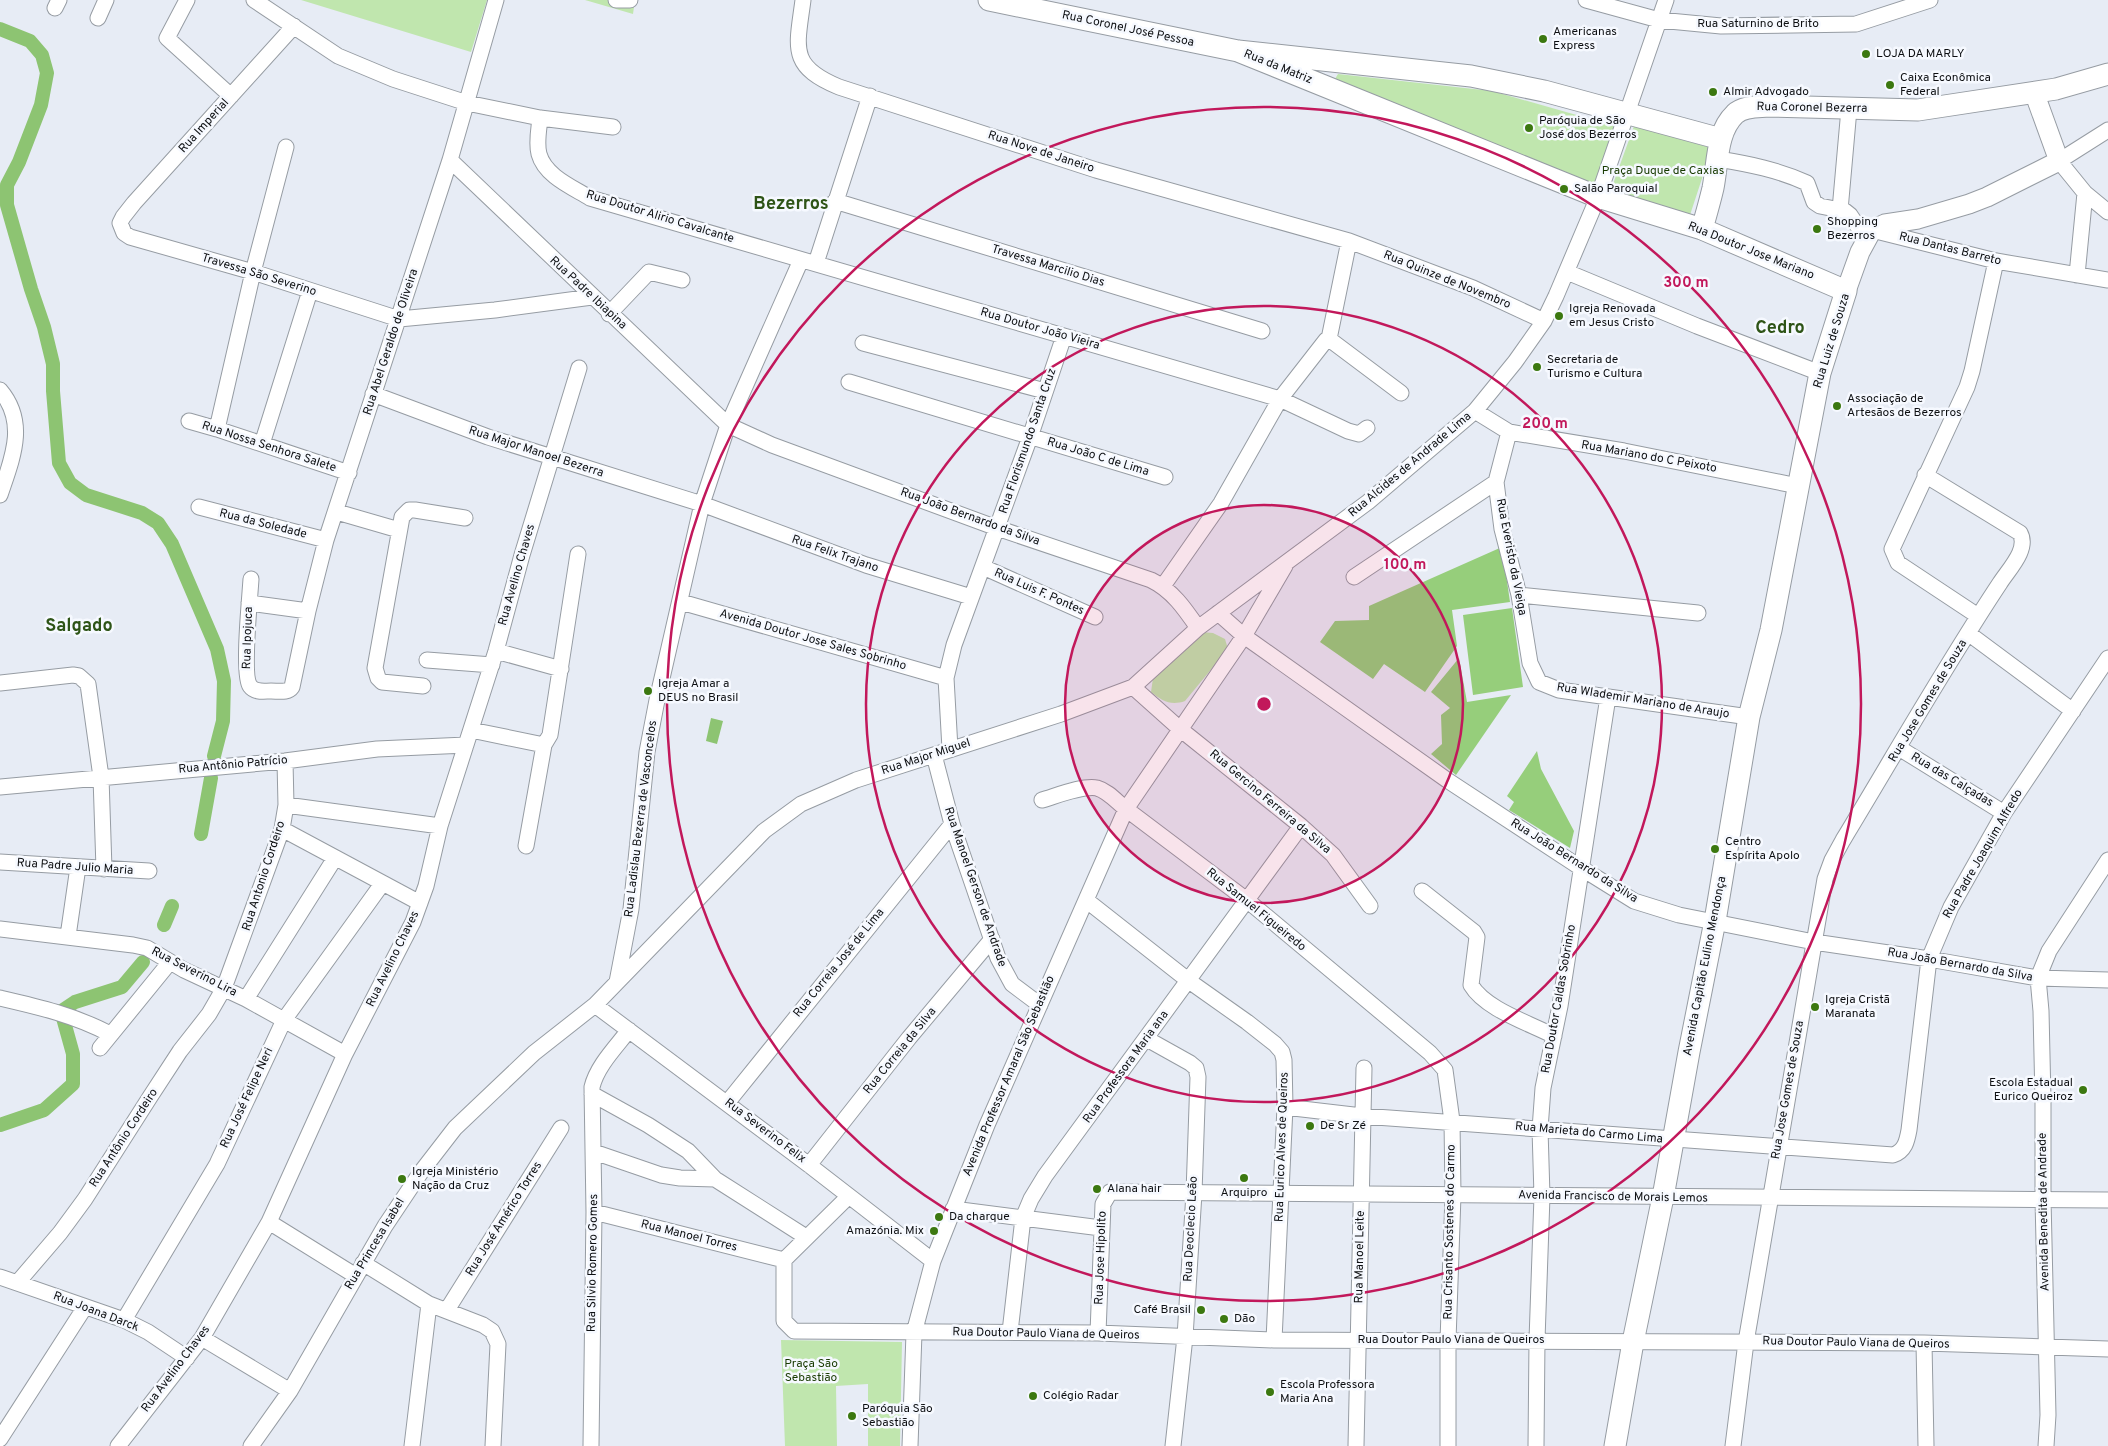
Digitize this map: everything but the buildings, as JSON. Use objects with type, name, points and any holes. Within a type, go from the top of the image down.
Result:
[{"type":"main road","name":"Rua Coronel José Pessoa","points":[[989,0],[1238,51]]},
{"type":"main road","name":"Rua da Matriz","points":[[1238,51],[1471,76],[1544,91],[1628,114]]},
{"type":"main road","name":"Rua da Matriz","points":[[1238,51],[1598,197]]},
{"type":"main road","name":"Rua Coronel Bezerra","points":[[1719,149],[1726,125],[1736,112],[1750,108],[1768,106],[1918,110],[2056,89],[2108,74]]},
{"type":"main road","points":[[1628,114],[1719,149],[1713,189],[1702,229]]},
{"type":"main road","name":"Rua Doutor Jose Mariano","points":[[1598,197],[1702,229],[1846,291]]},
{"type":"main road","name":"Rua Luiz de Souza","points":[[1798,486],[1820,373],[1846,291]]},
{"type":"main road","name":"Avenida Capitão Eulino Mendonça","points":[[1615,1446],[1633,1342],[1674,1140],[1688,1052],[1715,921],[1749,717],[1771,630],[1798,486]]},
{"type":"street","points":[[98,18],[106,0]]},
{"type":"street","points":[[187,0],[167,38],[231,96]]},
{"type":"street","points":[[254,0],[338,56],[393,79],[467,103],[540,118],[613,128]]},
{"type":"street","name":"Rua Abel Geraldo de Oliveira","points":[[292,687],[308,611],[326,540],[337,512],[373,394],[450,160],[496,0]]},
{"type":"street","points":[[616,0],[630,0]]},
{"type":"street","name":"Rua Nove de Janeiro","points":[[803,0],[798,51],[809,71],[819,79],[838,88],[870,96],[1096,170],[1349,241]]},
{"type":"street","name":"Rua Saturnino de Brito","points":[[1586,0],[1659,20],[1720,26],[1856,24],[1930,0]]},
{"type":"street","points":[[1598,197],[1666,0]]},
{"type":"street","name":"Rua Imperial","points":[[121,229],[122,217],[294,26]]},
{"type":"street","points":[[2034,92],[2059,161],[2085,193],[2104,203]]},
{"type":"street","points":[[808,262],[835,201],[870,96]]},
{"type":"street","points":[[1840,210],[1849,109]]},
{"type":"street","name":"Rua Doutor Alirio Cavalcante","points":[[540,118],[538,143],[539,154],[543,163],[557,178],[590,198],[808,262]]},
{"type":"street","points":[[2059,161],[2108,130]]},
{"type":"street","points":[[218,429],[253,272],[286,147]]},
{"type":"street","points":[[1719,149],[1756,166],[1790,175],[1807,184],[1814,202],[1820,206],[1840,210],[1850,215],[1869,235]]},
{"type":"street","name":"Rua Padre Ibiapina","points":[[450,160],[592,298],[728,425]]},
{"type":"street","name":"Rua Dantas Barreto","points":[[1869,235],[1885,224],[1918,219],[1987,197],[2059,161]]},
{"type":"street","points":[[2078,275],[2085,193]]},
{"type":"street","name":"Rua Alcides de Andrade Lima","points":[[1180,729],[1244,636],[1290,558],[1368,502],[1475,411],[1516,362],[1544,322],[1598,197]]},
{"type":"street","name":"Travessa Marcilio Dias","points":[[835,201],[1262,331]]},
{"type":"street","name":"Travessa São Severino","points":[[121,229],[130,237],[253,272],[399,319]]},
{"type":"street","name":"Rua Dantas Barreto","points":[[1869,235],[1996,261],[2108,280]]},
{"type":"street","name":"Rua Luiz de Souza","points":[[1846,291],[1860,252],[1869,235]]},
{"type":"street","points":[[1163,586],[1221,503],[1280,399],[1324,345],[1349,241]]},
{"type":"street","name":"Rua Quinze de Novembro","points":[[1349,241],[1473,288],[1544,322]]},
{"type":"street","points":[[1978,616],[1898,563],[1892,549],[1967,387],[1996,261]]},
{"type":"street","name":"Rua Doutor João Vieira","points":[[808,262],[1280,399],[1348,431],[1359,434],[1367,428]]},
{"type":"street","name":"Rua Ladislau Bezerra de Vasconcelos","points":[[617,982],[632,899],[647,752],[702,504],[728,425],[808,262]]},
{"type":"street","points":[[609,314],[649,272],[682,280]]},
{"type":"street","points":[[1567,272],[1697,326],[1820,373]]},
{"type":"street","points":[[262,444],[310,291]]},
{"type":"street","points":[[399,319],[592,298]]},
{"type":"street","name":"Rua Florismundo Santa Cruz","points":[[950,749],[946,678],[954,645],[1030,437],[1064,336]]},
{"type":"street","points":[[863,343],[1045,392]]},
{"type":"street","points":[[1324,345],[1401,393]]},
{"type":"street","name":"Rua Avelino Chaves","points":[[118,1446],[202,1338],[269,1222],[345,1054],[380,982],[410,929],[426,886],[440,826],[494,658],[522,555],[580,368]]},
{"type":"street","name":"Rua João C de Lima","points":[[849,382],[1165,477]]},
{"type":"street","points":[[0,390],[13,413],[17,436],[12,460],[0,494]]},
{"type":"street","name":"Rua Major Manoel Bezerra","points":[[373,394],[488,437],[702,504]]},
{"type":"street","name":"Rua Mariano do C Peixoto","points":[[1475,411],[1509,432],[1624,451],[1798,486]]},
{"type":"street","name":"Rua Nossa Senhora Salete","points":[[189,422],[218,429],[349,474]]},
{"type":"street","name":"Rua João Bernardo da Silva","points":[[728,425],[772,445],[997,528],[1151,580],[1163,586],[1172,594],[1198,628]]},
{"type":"street","name":"Rua Everisto da Vieiga","points":[[1509,432],[1496,482],[1502,529],[1519,595],[1530,663],[1539,682]]},
{"type":"street","name":"Rua Jose Gomes de Souza","points":[[1734,1446],[1746,1342],[1825,879],[1832,860],[1978,616],[2018,556],[2023,543],[2020,533],[1925,475]]},
{"type":"street","points":[[1354,577],[1496,482]]},
{"type":"street","name":"Rua Felix Trajano","points":[[702,504],[857,562],[970,597]]},
{"type":"street","name":"Rua da Soledade","points":[[199,507],[326,540]]},
{"type":"street","points":[[423,686],[382,682],[378,678],[375,668],[402,516],[408,510],[465,518]]},
{"type":"street","points":[[337,512],[399,530]]},
{"type":"street","points":[[526,846],[544,745],[550,735],[578,554]]},
{"type":"street","name":"Rua Major Miguel","points":[[595,1005],[764,831],[801,804],[856,780],[1061,714],[1133,686],[1198,628],[1290,558]]},
{"type":"street","name":"Rua Luis F. Pontes","points":[[983,567],[1095,618]]},
{"type":"street","name":"Rua Ipojuca","points":[[252,579],[249,603],[247,678],[250,686],[258,692],[287,691],[292,687]]},
{"type":"street","points":[[1519,595],[1698,613]]},
{"type":"street","name":"Avenida Doutor Jose Sales Sobrinho","points":[[681,602],[946,678]]},
{"type":"street","points":[[249,603],[308,611]]},
{"type":"street","name":"Rua João Bernardo da Silva","points":[[1218,614],[1244,636],[1447,780],[1634,901],[1664,912],[1814,942],[2038,978],[2108,980]]},
{"type":"street","points":[[1968,633],[2073,711]]},
{"type":"street","points":[[426,660],[494,658],[559,675]]},
{"type":"street","name":"Rua Padre Joaquim Alfredo","points":[[1893,1155],[1899,1153],[1904,1147],[1909,1130],[1929,959],[1951,907],[2004,813],[2108,658]]},
{"type":"street","points":[[0,683],[73,675],[84,679],[88,684],[100,777],[104,869]]},
{"type":"street","name":"Rua Wlademir Mariano de Araujo","points":[[1539,682],[1559,690],[1749,717]]},
{"type":"street","name":"Rua Gercino Ferreira da Silva","points":[[1133,686],[1180,729],[1301,826],[1333,855],[1370,906]]},
{"type":"street","name":"Rua Doutor Caldas Sobrinho","points":[[1536,1446],[1537,1340],[1542,1196],[1540,1130],[1542,1088],[1554,1036],[1608,697]]},
{"type":"street","name":"Avenida Professor Amaral São Sebastião","points":[[910,1446],[914,1333],[933,1261],[953,1209],[1040,1005],[1126,809],[1180,729]]},
{"type":"street","name":"Rua Antônio Patrício","points":[[0,787],[285,761],[468,738],[544,745]]},
{"type":"street","name":"Rua das Calçadas","points":[[1899,748],[2004,813]]},
{"type":"street","name":"Rua Manoel Gerson de Andrade","points":[[934,755],[952,824],[1004,972],[1012,984],[1040,1005]]},
{"type":"street","name":"Rua Antonio Cordeiro","points":[[224,988],[282,829],[286,805],[285,761]]},
{"type":"street","name":"Rua Samuel Figueiredo","points":[[1042,800],[1084,788],[1097,788],[1109,794],[1126,809],[1248,901],[1430,1053],[1441,1064],[1447,1078]]},
{"type":"street","points":[[286,805],[440,826]]},
{"type":"street","name":"Rua Correia José de Lima","points":[[727,1103],[952,824]]},
{"type":"street","name":"Rua Professora Maria ana","points":[[1010,1332],[1023,1218],[1031,1199],[1045,1176],[1301,826]]},
{"type":"street","points":[[282,829],[420,903]]},
{"type":"street","points":[[246,999],[335,858]]},
{"type":"street","points":[[2038,978],[2049,951],[2102,878],[2108,860]]},
{"type":"street","name":"Rua Padre Julio Maria","points":[[0,862],[150,871]]},
{"type":"street","points":[[68,936],[78,867]]},
{"type":"street","name":"Rua José Felipe Neri","points":[[124,1320],[217,1164],[284,1020],[382,884]]},
{"type":"street","points":[[1422,891],[1478,937],[1471,985],[1480,997],[1490,1004],[1554,1036]]},
{"type":"street","name":"Rua Eurico Alves de Queiros","points":[[1086,900],[1189,980],[1247,1022],[1275,1044],[1282,1052],[1284,1060],[1285,1107],[1274,1340]]},
{"type":"street","name":"Rua Severino Lira","points":[[0,929],[68,936],[147,948],[206,981],[246,999],[345,1054]]},
{"type":"street","name":"Rua Correia da Silva","points":[[809,1164],[915,1031],[992,939]]},
{"type":"street","points":[[100,1048],[170,962]]},
{"type":"street","name":"Avenida Benedita de Andrade","points":[[2038,978],[2041,1010],[2043,1100],[2043,1199],[2048,1415],[2046,1446]]},
{"type":"street","name":"Rua Antônio Cordeiro","points":[[18,1282],[60,1233],[85,1199],[165,1074],[209,1014],[224,988]]},
{"type":"street","points":[[0,998],[41,1007],[82,1020],[110,1034]]},
{"type":"street","name":"Rua Severino Felix","points":[[595,1005],[809,1164],[933,1261]]},
{"type":"street","name":"Rua Princesa Isabel","points":[[251,1446],[290,1391],[359,1270],[421,1172],[455,1128],[534,1053],[595,1005]]},
{"type":"street","points":[[629,1030],[593,1087],[688,1151],[715,1179],[806,1237]]},
{"type":"street","name":"Rua Deoclecio Leão","points":[[1147,1039],[1183,1058],[1196,1068],[1198,1091],[1185,1337],[1173,1446]]},
{"type":"street","name":"Rua Manoel Leite","points":[[1356,1446],[1364,1068]]},
{"type":"street","name":"Rua Crisanto Sostenes do Carmo","points":[[1447,1078],[1452,1122],[1453,1195],[1448,1341],[1448,1446]]},
{"type":"street","name":"Rua Silvio Romero Gomes","points":[[591,1446],[594,1212],[593,1087]]},
{"type":"street","name":"Rua Marieta do Carmo Lima","points":[[1285,1107],[1362,1116],[1893,1155]]},
{"type":"street","name":"Rua José Américo Torres","points":[[447,1310],[561,1128]]},
{"type":"street","points":[[594,1152],[661,1175],[680,1178],[715,1179]]},
{"type":"street","name":"Avenida Francisco de Morais Lemos","points":[[1117,1191],[1771,1199],[2108,1200]]},
{"type":"street","name":"Rua Jose Hipolito","points":[[1098,1333],[1101,1228],[1105,1198],[1110,1192],[1117,1191]]},
{"type":"street","points":[[784,1260],[849,1196]]},
{"type":"street","points":[[953,1209],[1101,1228]]},
{"type":"street","name":"Rua Manoel Torres","points":[[594,1212],[784,1260]]},
{"type":"street","points":[[269,1222],[359,1270],[429,1304],[484,1325],[492,1331],[497,1338],[498,1344],[493,1446]]},
{"type":"street","name":"Rua Doutor Paulo Viana de Queiros","points":[[784,1260],[784,1322],[794,1331],[1098,1333],[1274,1340],[1359,1341],[1537,1340],[1924,1343],[2108,1350]]},
{"type":"street","name":"Rua Joana Darck","points":[[0,1277],[124,1320],[148,1332],[187,1358]]},
{"type":"street","points":[[412,1446],[429,1304]]},
{"type":"street","points":[[0,1439],[85,1308]]},
{"type":"street","points":[[202,1338],[290,1391]]},
{"type":"street","points":[[1924,1343],[1926,1446]]},
{"type":"green space","points":[[301,0],[487,0],[471,52]]},
{"type":"green space","points":[[585,0],[635,0],[633,14]]},
{"type":"green space","points":[[1338,74],[1492,91],[1615,126],[1598,182],[1591,187],[1335,79]]},
{"type":"green space","name":"Praça Duque de Caxias","points":[[1634,126],[1712,148],[1690,215],[1609,195]]},
{"type":"green space","points":[[1201,632],[1213,633],[1225,639],[1228,649],[1185,701],[1171,703],[1159,698],[1151,692],[1153,678]]},
{"type":"green space","name":"Praça São Sebastião","points":[[781,1340],[902,1342],[900,1446],[868,1446],[868,1384],[836,1386],[837,1446],[785,1446]]},
{"type":"shaded area","points":[[1502,547],[1510,602],[1452,610],[1457,646],[1425,692],[1384,664],[1373,679],[1320,642],[1335,621],[1369,620],[1369,606]]},
{"type":"shaded area","points":[[1512,608],[1523,687],[1473,695],[1463,615]]},
{"type":"shaded area","points":[[1459,658],[1467,702],[1511,695],[1456,775],[1431,754],[1442,744],[1441,715],[1450,708],[1431,692]]},
{"type":"shaded area","points":[[711,718],[723,721],[717,744],[706,741]]},
{"type":"shaded area","points":[[1537,751],[1541,769],[1574,831],[1570,848],[1509,810],[1514,802],[1507,796]]},
{"type":"waterway","points":[[0,29],[30,41],[42,55],[47,73],[41,105],[19,162],[7,185],[7,205],[44,327],[53,364],[53,391],[59,463],[70,483],[86,495],[142,513],[158,523],[172,544],[217,649],[224,681],[223,721],[214,756]]},
{"type":"waterway","points":[[201,834],[211,778]]},
{"type":"waterway","points":[[164,925],[172,906]]},
{"type":"waterway","points":[[63,1010],[75,1002],[122,987],[143,962]]},
{"type":"waterway","points":[[0,1125],[44,1110],[73,1084],[73,1054],[63,1018]]},
{"type":"place","name":"Americanas Express","points":[[1543,39]]},
{"type":"place","name":"LOJA DA MARLY","points":[[1866,54]]},
{"type":"place","name":"Caixa Econômica Federal","points":[[1890,85]]},
{"type":"place","name":"Almir Advogado","points":[[1713,92]]},
{"type":"place","name":"Paróquia de São José dos Bezerros","points":[[1529,128]]},
{"type":"place","name":"Salão Paroquial","points":[[1564,189]]},
{"type":"place","name":"Shopping Bezerros","points":[[1817,229]]},
{"type":"place","name":"Igreja Renovada em Jesus Cristo","points":[[1559,316]]},
{"type":"place","name":"Secretaria de Turismo e Cultura","points":[[1537,367]]},
{"type":"place","name":"Associação de Artesãos de Bezerros","points":[[1837,406]]},
{"type":"place","name":"Igreja Amar a DEUS no Brasil","points":[[648,691]]},
{"type":"place","name":"Centro Espírita Apolo","points":[[1715,849]]},
{"type":"place","name":"Igreja Cristã Maranata","points":[[1815,1007]]},
{"type":"place","name":"Escola Estadual Eurico Queiroz","points":[[2083,1090]]},
{"type":"place","name":"De Sr Zé","points":[[1310,1126]]},
{"type":"place","name":"Arquipro","points":[[1244,1178]]},
{"type":"place","name":"Igreja Ministério Nação da Cruz","points":[[402,1179]]},
{"type":"place","name":"Alana hair","points":[[1097,1189]]},
{"type":"place","name":"Da charque","points":[[939,1217]]},
{"type":"place","name":"Amazónia. Mix","points":[[934,1231]]},
{"type":"place","name":"Café Brasil","points":[[1201,1310]]},
{"type":"place","name":"Dão","points":[[1224,1319]]},
{"type":"place","name":"Escola Professora Maria Ana","points":[[1270,1392]]},
{"type":"place","name":"Colégio Radar","points":[[1033,1396]]},
{"type":"place","name":"Paróquia São Sebastião","points":[[852,1416]]},
{"type":"district","name":"Bezerros","points":[[791,204]]},
{"type":"district","name":"Cedro","points":[[1780,328]]},
{"type":"district","name":"Salgado","points":[[79,626]]}]
